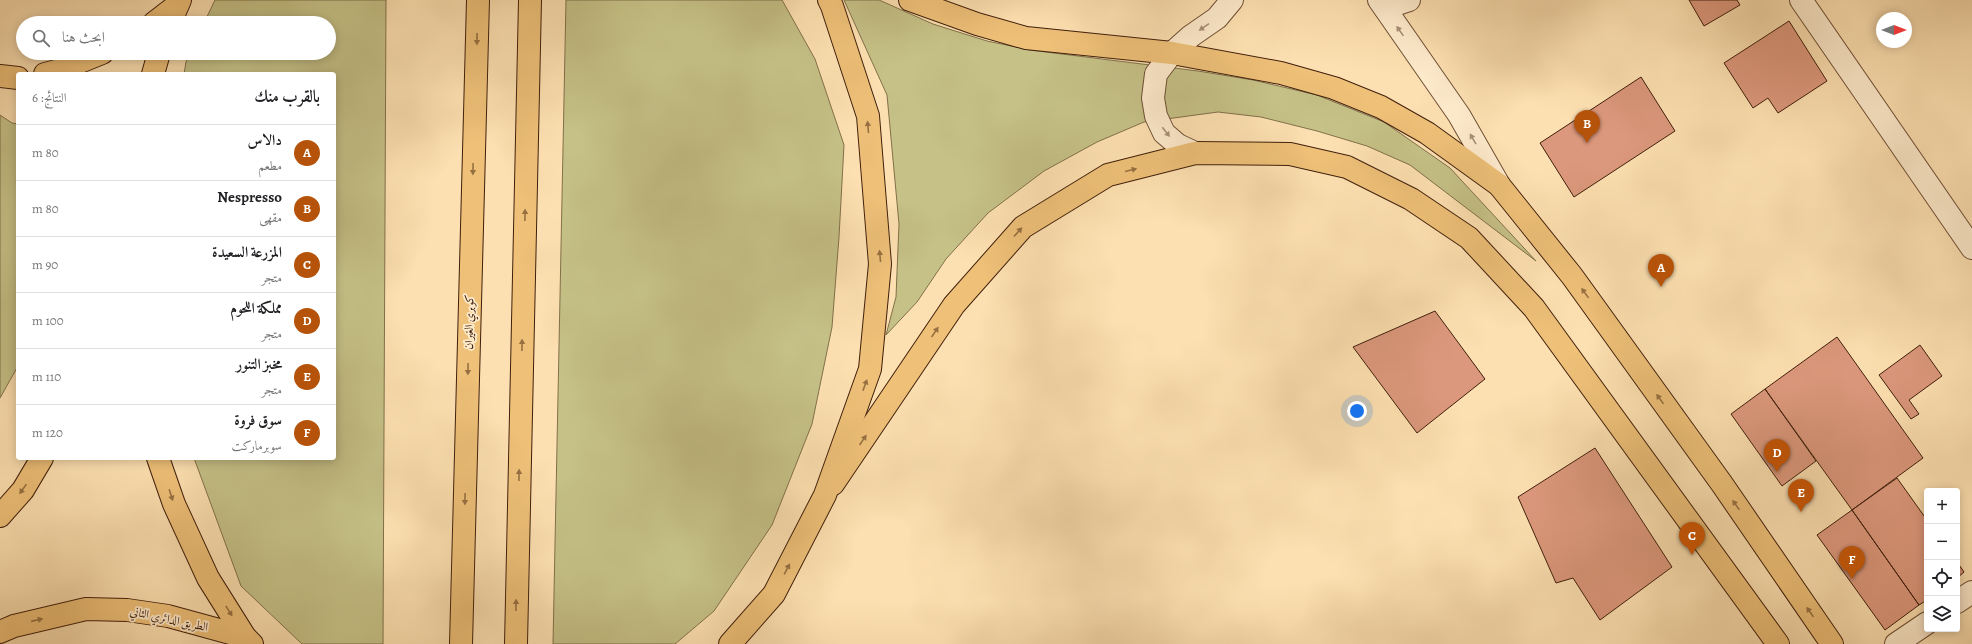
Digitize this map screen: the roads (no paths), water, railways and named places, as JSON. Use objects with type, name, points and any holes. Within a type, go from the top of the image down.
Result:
[{"type":"main road","name":"كوبري الغيران","points":[[461,644],[478,0]]},
{"type":"main road","points":[[516,644],[530,0]]},
{"type":"main road","points":[[825,495],[870,369],[880,264],[868,116],[829,0]]},
{"type":"main road","points":[[910,0],[977,24],[1026,38],[1172,53],[1281,74],[1334,88],[1381,107],[1427,133],[1500,185],[1572,276],[1722,484],[1832,644]]},
{"type":"main road","points":[[165,16],[175,10]]},
{"type":"main road","points":[[52,72],[85,60]]},
{"type":"main road","points":[[154,72],[157,60]]},
{"type":"main road","points":[[0,76],[16,78]]},
{"type":"main road","points":[[750,644],[825,495],[954,304],[1023,227],[1108,175],[1195,153],[1290,154],[1347,167],[1411,199],[1469,238],[1534,308],[1778,644]]},
{"type":"main road","points":[[0,516],[23,490],[41,460]]},
{"type":"main road","points":[[159,460],[174,504],[208,578],[249,640]]},
{"type":"main road","points":[[730,644],[774,594]]},
{"type":"main road","name":"الطريق الدائري الثاني","points":[[0,632],[14,626],[86,608],[127,610],[168,616],[249,640]]},
{"type":"street","points":[[1195,153],[1178,145],[1164,133],[1156,116],[1152,98],[1156,74],[1172,53],[1191,36],[1217,18],[1232,0]]},
{"type":"street","points":[[1409,0],[1382,4],[1459,116],[1500,185]]},
{"type":"street","points":[[1801,0],[1972,248]]},
{"type":"street","points":[[1960,600],[1972,592]]},
{"type":"street","points":[[1896,644],[1924,625]]},
{"type":"place","name":"Nespresso","points":[[1587,143]]},
{"type":"place","name":"دالاس","points":[[1661,287]]},
{"type":"place","name":"مملكة اللحوم","points":[[1777,472]]},
{"type":"place","name":"مخبز التنور","points":[[1801,512]]},
{"type":"place","name":"المزرعة السعيدة","points":[[1692,555]]},
{"type":"place","name":"سوق فروة","points":[[1852,579]]}]
